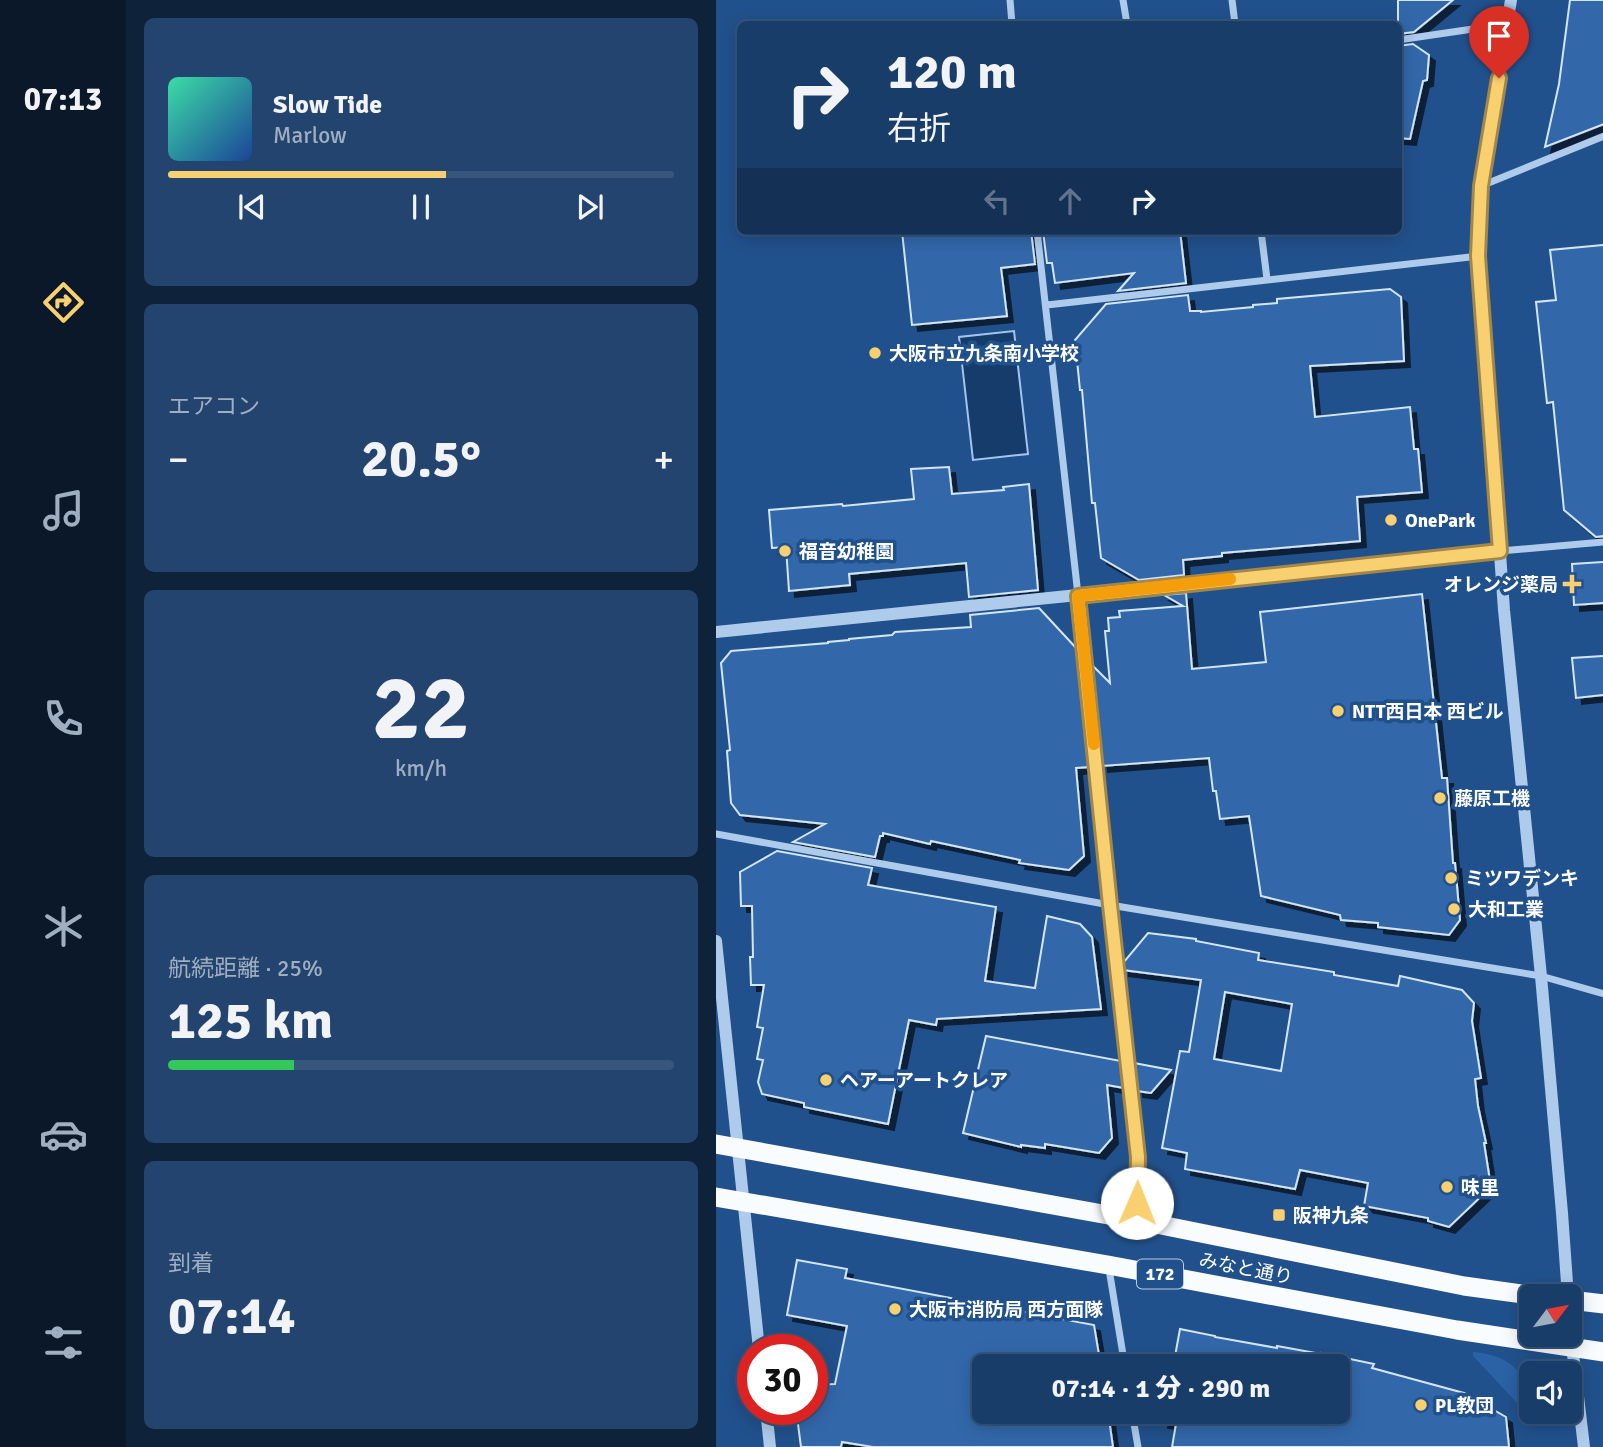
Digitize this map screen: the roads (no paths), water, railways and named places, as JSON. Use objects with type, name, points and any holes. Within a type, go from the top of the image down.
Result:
[{"type":"highway","name":"みなと通り","points":[[716,1144],[1136,1220],[1463,1286],[1519,1294]]},
{"type":"highway","name":"みなと通り","points":[[716,1197],[1108,1265],[1457,1330],[1519,1334]]},
{"type":"highway","points":[[1582,1300],[1603,1304]]},
{"type":"highway","name":"みなと通り","points":[[1582,1343],[1603,1352]]},
{"type":"street","points":[[1010,0],[1012,21]]},
{"type":"street","points":[[1123,0],[1126,21]]},
{"type":"street","points":[[1232,0],[1235,21]]},
{"type":"street","points":[[1511,0],[1481,186],[1478,256],[1504,610],[1541,976],[1568,1284]]},
{"type":"street","points":[[1402,39],[1508,24]]},
{"type":"street","points":[[1481,186],[1603,136]]},
{"type":"street","points":[[1038,235],[1138,1157],[1136,1220]]},
{"type":"street","points":[[1262,235],[1267,279]]},
{"type":"street","points":[[1047,305],[1478,256]]},
{"type":"street","points":[[716,632],[1603,542]]},
{"type":"street","points":[[716,834],[1110,905],[1541,976],[1603,994]]},
{"type":"street","points":[[716,941],[757,1334]]},
{"type":"street","points":[[1108,1265],[1123,1354]]},
{"type":"street","points":[[1572,1348],[1583,1447]]},
{"type":"street","points":[[1134,1424],[1138,1447]]},
{"type":"street","points":[[768,1425],[770,1447]]},
{"type":"place","name":"大阪市立九条南小学校","points":[[875,353]]},
{"type":"place","name":"OnePark","points":[[1391,520]]},
{"type":"place","name":"福音幼稚園","points":[[785,551]]},
{"type":"place","name":"オレンジ薬局","points":[[1572,584]]},
{"type":"place","name":"NTT西日本 西ビル","points":[[1338,711]]},
{"type":"place","name":"藤原工機","points":[[1440,798]]},
{"type":"place","name":"ミツワデンキ","points":[[1451,878]]},
{"type":"place","name":"大和工業","points":[[1454,909]]},
{"type":"place","name":"ヘアーアートクレア","points":[[826,1080]]},
{"type":"place","name":"味里","points":[[1447,1187]]},
{"type":"place","name":"阪神九条","points":[[1279,1215]]},
{"type":"place","name":"大阪市消防局 西方面隊","points":[[895,1309]]},
{"type":"place","name":"PL教団","points":[[1421,1405]]}]
